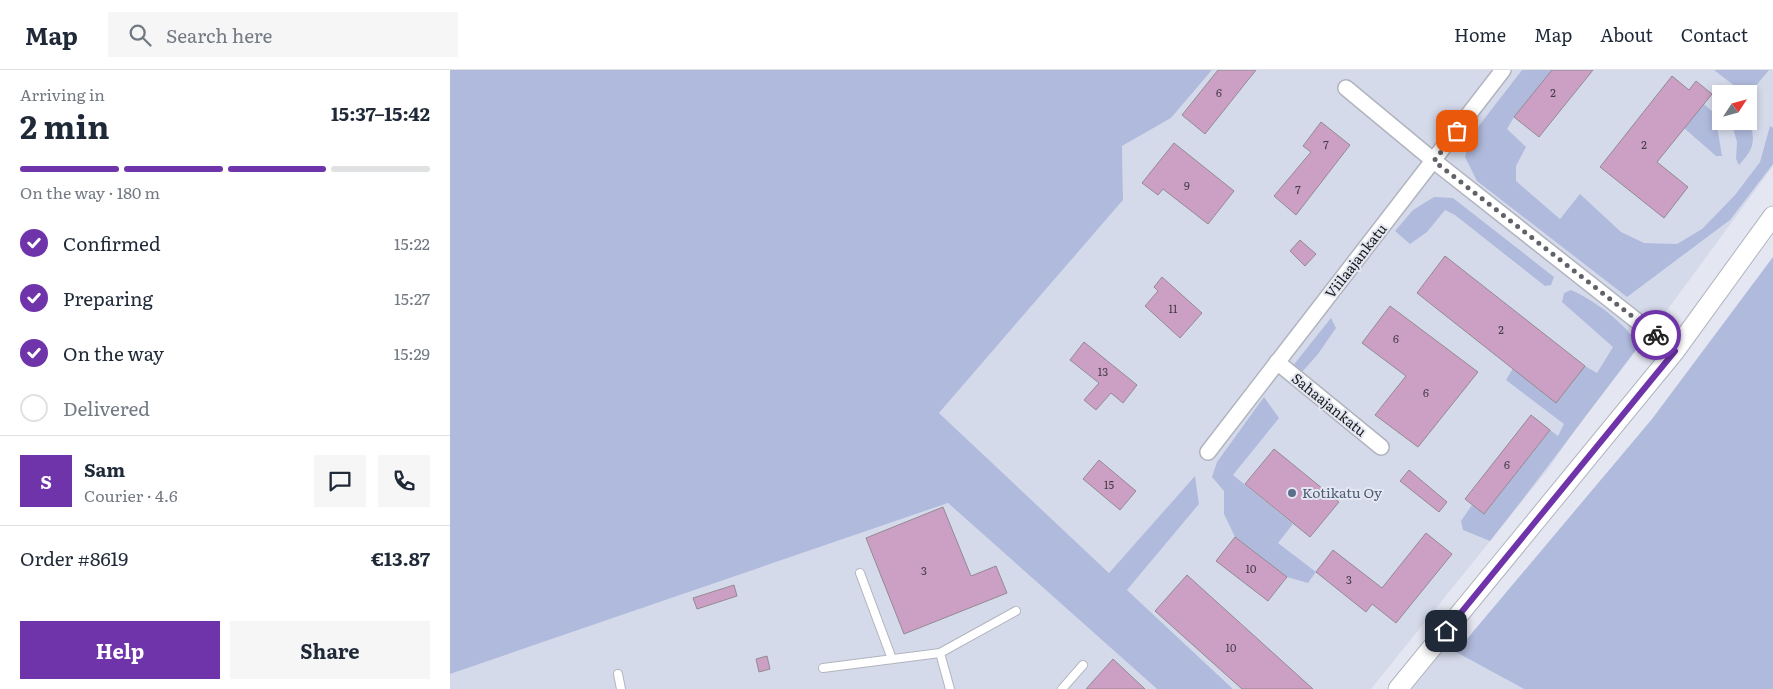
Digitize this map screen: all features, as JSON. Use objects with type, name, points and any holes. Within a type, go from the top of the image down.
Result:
[{"type":"street","name":"Viilaajankatu","points":[[1208,452],[1503,70]]},
{"type":"street","points":[[1346,88],[1434,161],[1675,351]]},
{"type":"street","points":[[1398,689],[1675,351],[1773,216]]},
{"type":"street","name":"Sahaajankatu","points":[[1277,362],[1381,447]]},
{"type":"lane","points":[[860,573],[892,659]]},
{"type":"lane","points":[[823,668],[940,653],[1016,611]]},
{"type":"lane","points":[[940,653],[950,689]]},
{"type":"lane","points":[[1062,689],[1084,665]]},
{"type":"lane","points":[[618,674],[621,689]]},
{"type":"shaded area","points":[[450,70],[1212,70],[1171,118],[1122,146],[1123,200],[939,413],[1109,573],[1195,476],[1199,504],[1127,590],[1233,689],[1157,689],[948,503],[450,674]]},
{"type":"shaded area","points":[[1212,70],[1773,70],[1773,166],[1674,301],[1582,420],[1549,468],[1371,689],[1233,689],[1127,590],[1199,504],[1195,477],[1109,573],[939,413],[1123,200],[1122,146],[1171,118]]},
{"type":"shaded area","points":[[1522,70],[1552,70],[1514,117],[1507,129],[1526,147],[1516,166],[1516,181],[1560,219],[1580,194],[1621,232],[1644,243],[1677,244],[1702,229],[1735,195],[1760,162],[1770,126],[1773,128],[1773,164],[1730,220],[1627,297],[1477,181],[1465,157],[1471,136]]},
{"type":"shaded area","points":[[1714,70],[1769,70],[1756,85],[1733,85]]},
{"type":"shaded area","points":[[1704,104],[1712,111],[1712,130],[1718,130],[1722,156],[1716,156],[1684,128]]},
{"type":"shaded area","points":[[1734,130],[1751,130],[1753,139],[1751,149],[1739,165],[1736,159],[1737,142]]},
{"type":"shaded area","points":[[1434,197],[1453,198],[1554,277],[1551,285],[1545,286],[1455,215],[1445,210],[1427,232],[1410,244],[1395,231],[1413,210]]},
{"type":"shaded area","points":[[1773,257],[1773,689],[1524,689],[1456,652],[1652,419]]},
{"type":"shaded area","points":[[1571,290],[1609,313],[1626,329],[1639,346],[1490,541],[1463,530],[1461,521],[1472,505],[1484,514],[1550,430],[1558,436],[1564,424],[1506,380],[1513,368],[1585,366],[1597,373],[1613,347],[1562,302],[1564,293]]},
{"type":"shaded area","points":[[1331,318],[1336,328],[1318,354],[1302,372],[1292,367]]},
{"type":"shaded area","points":[[1264,397],[1279,418],[1233,475],[1293,524],[1278,543],[1316,572],[1308,583],[1287,577],[1235,537],[1224,514],[1224,491],[1212,477],[1217,462]]},
{"type":"shaded area","points":[[948,503],[1157,689],[450,689],[450,674]]},
{"type":"shaded area","points":[[1444,645],[1524,689],[1406,689]]},
{"type":"building","points":[[1218,70],[1256,70],[1205,134],[1182,115]]},
{"type":"building","points":[[1552,70],[1593,70],[1539,137],[1514,117]]},
{"type":"building","points":[[1672,76],[1689,90],[1696,81],[1712,94],[1657,162],[1688,187],[1664,218],[1600,167]]},
{"type":"building","points":[[1321,122],[1350,145],[1296,215],[1274,196],[1311,152],[1303,146]]},
{"type":"building","points":[[1174,143],[1234,191],[1208,224],[1163,189],[1158,195],[1142,183]]},
{"type":"building","points":[[1300,240],[1316,254],[1305,266],[1290,251]]},
{"type":"building","points":[[1445,256],[1585,366],[1556,403],[1417,293]]},
{"type":"building","points":[[1162,277],[1202,313],[1180,338],[1145,306],[1158,291],[1154,287]]},
{"type":"building","points":[[1390,306],[1478,372],[1418,447],[1375,415],[1406,376],[1362,343]]},
{"type":"building","points":[[1084,342],[1137,385],[1123,403],[1111,393],[1096,410],[1084,400],[1099,383],[1070,360]]},
{"type":"building","points":[[1531,415],[1550,430],[1484,514],[1465,499]]},
{"type":"building","points":[[1274,449],[1339,502],[1310,537],[1245,484]]},
{"type":"building","points":[[1099,460],[1136,491],[1120,510],[1083,479]]},
{"type":"building","points":[[1409,470],[1447,502],[1439,512],[1400,481]]},
{"type":"building","points":[[943,507],[971,576],[996,566],[1007,593],[904,634],[866,538]]},
{"type":"building","points":[[1426,533],[1452,554],[1396,623],[1372,604],[1366,612],[1316,572],[1333,550],[1382,588]]},
{"type":"building","points":[[1235,537],[1287,577],[1268,601],[1216,561]]},
{"type":"building","points":[[1187,575],[1313,689],[1242,689],[1155,611]]},
{"type":"building","points":[[734,585],[737,596],[697,609],[693,598]]},
{"type":"building","points":[[767,656],[770,669],[759,672],[756,659]]},
{"type":"building","points":[[1113,659],[1145,689],[1086,689]]},
{"type":"way so far","points":[[1457,131],[1434,161],[1656,335]]},
{"type":"place","name":"Kotikatu Oy","points":[[1292,493]]},
{"type":"route","points":[[1446,631],[1675,351],[1656,335]]}]
